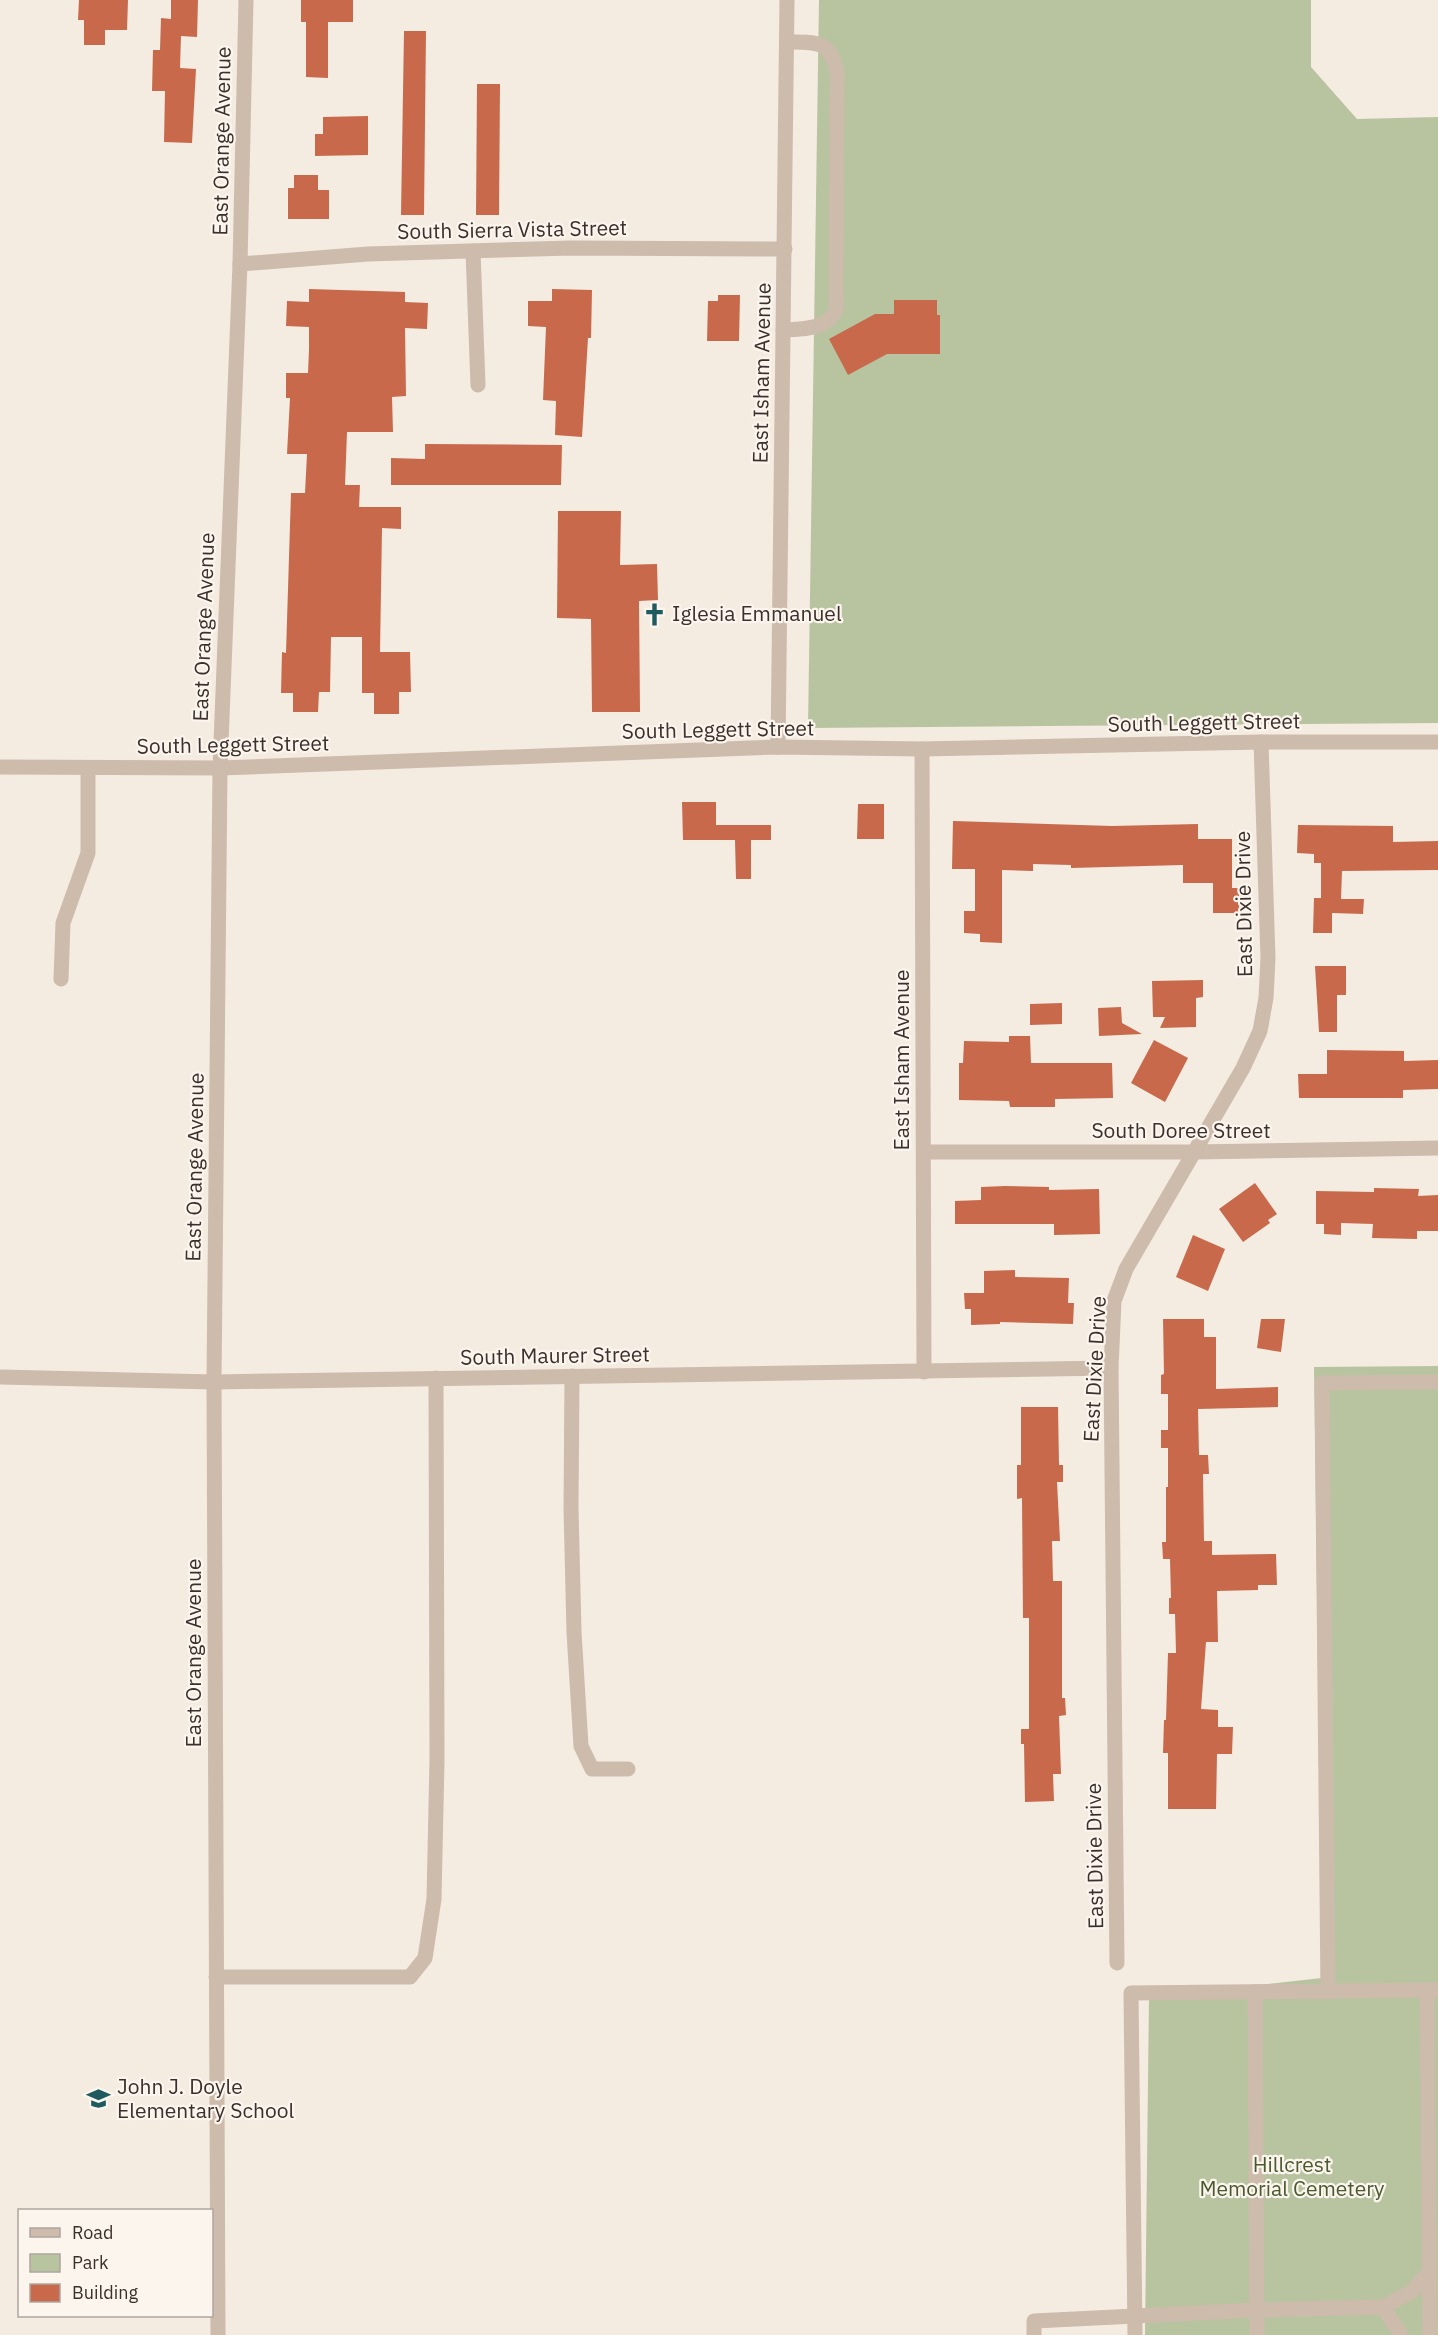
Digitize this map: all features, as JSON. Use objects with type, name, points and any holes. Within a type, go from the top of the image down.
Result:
[{"type":"street","name":"East Orange Avenue","points":[[218,2335],[214,1382],[220,768],[240,264],[246,0]]},
{"type":"street","name":"East Isham Avenue","points":[[778,747],[787,0]]},
{"type":"street","points":[[783,330],[812,328],[824,323],[836,310],[837,294],[837,73],[834,58],[824,47],[787,42]]},
{"type":"street","name":"South Sierra Vista Street","points":[[240,264],[368,254],[571,248],[784,249]]},
{"type":"street","points":[[473,251],[478,385]]},
{"type":"street","name":"South Leggett Street","points":[[0,767],[220,768],[778,747],[922,749],[1261,742],[1438,742]]},
{"type":"street","name":"East Dixie Drive","points":[[1117,1963],[1111,1368],[1114,1301],[1125,1269],[1243,1068],[1260,1031],[1266,998],[1268,958],[1261,742]]},
{"type":"street","name":"East Isham Avenue","points":[[922,749],[924,1371]]},
{"type":"street","points":[[62,979],[63,923],[88,853],[88,768]]},
{"type":"street","name":"South Doree Street","points":[[924,1152],[1193,1152],[1438,1148]]},
{"type":"street","name":"South Maurer Street","points":[[0,1377],[214,1382],[1111,1368]]},
{"type":"street","points":[[572,1376],[571,1508],[574,1632],[581,1746],[592,1768],[628,1768]]},
{"type":"street","points":[[216,1977],[410,1977],[425,1958],[435,1899],[436,1378]]},
{"type":"street","points":[[1328,1992],[1322,1383],[1438,1382]]},
{"type":"street","points":[[1135,2335],[1131,1993],[1432,1990],[1434,2274],[1430,2335]]},
{"type":"street","points":[[1255,1992],[1257,2335]]},
{"type":"street","points":[[1034,2335],[1034,2321],[1257,2310],[1383,2307],[1413,2291],[1423,2280],[1434,2274]]},
{"type":"street","points":[[1383,2307],[1401,2335]]},
{"type":"green space","points":[[819,0],[1311,0],[1311,67],[1357,119],[1438,117],[1438,723],[808,728]]},
{"type":"green space","name":"Hillcrest Memorial Cemetery","points":[[1438,1366],[1438,2335],[1145,2335],[1149,1997],[1322,1978],[1314,1367]]},
{"type":"building","points":[[79,0],[128,0],[127,30],[105,30],[105,45],[84,45],[84,20],[78,20]]},
{"type":"building","points":[[171,0],[198,0],[197,37],[181,36],[180,68],[196,69],[192,143],[164,142],[165,91],[152,91],[153,50],[160,50],[161,18],[171,19]]},
{"type":"building","points":[[301,0],[353,0],[353,22],[328,22],[328,78],[306,77],[306,22],[301,22]]},
{"type":"building","points":[[404,31],[426,31],[424,215],[401,215]]},
{"type":"building","points":[[477,84],[500,84],[499,215],[476,215]]},
{"type":"building","points":[[368,116],[368,155],[315,156],[315,134],[323,134],[323,117]]},
{"type":"building","points":[[294,175],[318,175],[318,190],[329,190],[329,219],[288,219],[288,188],[294,188]]},
{"type":"building","points":[[309,289],[405,292],[405,302],[428,303],[427,329],[405,328],[406,396],[392,397],[393,432],[347,432],[345,485],[360,485],[359,507],[401,507],[401,529],[382,528],[380,652],[410,652],[411,692],[399,692],[399,714],[374,714],[374,693],[362,693],[362,637],[331,637],[330,692],[319,692],[318,712],[293,712],[293,693],[281,693],[282,652],[286,653],[291,493],[305,493],[307,454],[287,454],[290,398],[286,398],[286,373],[308,373],[309,350],[309,327],[286,326],[287,301],[309,302]]},
{"type":"building","points":[[552,289],[592,290],[591,338],[588,338],[582,437],[555,435],[556,401],[543,400],[546,327],[528,326],[528,301],[552,301]]},
{"type":"building","points":[[718,295],[740,295],[739,341],[707,341],[708,301],[718,301]]},
{"type":"building","points":[[894,300],[937,300],[937,315],[940,315],[940,354],[887,354],[848,375],[829,339],[875,314],[894,314]]},
{"type":"building","points":[[425,444],[562,445],[561,485],[391,485],[391,458],[425,459]]},
{"type":"building","points":[[558,511],[621,511],[620,565],[657,564],[658,600],[639,601],[640,712],[592,712],[591,619],[557,618]]},
{"type":"building","points":[[682,802],[716,802],[716,825],[771,825],[771,840],[751,840],[751,879],[736,879],[735,840],[683,840]]},
{"type":"building","points":[[858,804],[884,804],[884,839],[857,839]]},
{"type":"building","points":[[953,821],[1112,826],[1198,824],[1198,839],[1232,839],[1232,888],[1239,888],[1239,913],[1213,913],[1213,883],[1183,883],[1183,865],[1071,868],[1071,865],[1033,864],[1033,871],[1002,870],[1002,943],[980,942],[980,934],[964,933],[964,911],[975,911],[975,869],[952,869]]},
{"type":"building","points":[[1298,825],[1393,826],[1393,842],[1438,841],[1438,870],[1342,871],[1341,899],[1364,899],[1363,914],[1332,913],[1332,933],[1313,933],[1314,898],[1321,898],[1321,863],[1314,863],[1314,854],[1297,853]]},
{"type":"building","points":[[1315,966],[1346,966],[1346,995],[1337,995],[1337,1032],[1319,1032]]},
{"type":"building","points":[[1203,980],[1203,997],[1196,998],[1196,1027],[1160,1028],[1165,1017],[1153,1017],[1152,981]]},
{"type":"building","points":[[1062,1003],[1062,1024],[1030,1025],[1030,1004]]},
{"type":"building","points":[[1121,1007],[1122,1023],[1142,1034],[1099,1036],[1098,1008]]},
{"type":"building","points":[[1009,1036],[1030,1036],[1031,1063],[1112,1063],[1113,1098],[1055,1099],[1055,1107],[1010,1107],[1009,1101],[959,1100],[959,1063],[963,1063],[964,1041],[1009,1042]]},
{"type":"building","points":[[1154,1040],[1188,1058],[1165,1102],[1131,1083]]},
{"type":"building","points":[[1327,1050],[1404,1051],[1404,1061],[1438,1060],[1438,1089],[1403,1090],[1403,1098],[1299,1098],[1298,1074],[1327,1074]]},
{"type":"building","points":[[1255,1183],[1277,1214],[1268,1220],[1270,1223],[1243,1242],[1219,1209]]},
{"type":"building","points":[[981,1187],[1049,1187],[1049,1190],[1099,1189],[1100,1234],[1054,1235],[1054,1224],[955,1224],[955,1201],[981,1200]]},
{"type":"building","points":[[1374,1188],[1419,1189],[1418,1196],[1438,1195],[1438,1231],[1417,1231],[1417,1239],[1372,1238],[1373,1224],[1341,1223],[1341,1235],[1324,1234],[1324,1224],[1316,1224],[1316,1191],[1374,1192]]},
{"type":"building","points":[[1193,1235],[1225,1249],[1208,1291],[1176,1277]]},
{"type":"building","points":[[1015,1270],[1015,1277],[1069,1278],[1068,1303],[1074,1303],[1073,1324],[1000,1322],[1000,1324],[971,1325],[971,1309],[965,1309],[964,1293],[984,1293],[984,1271]]},
{"type":"building","points":[[1163,1319],[1204,1319],[1204,1337],[1216,1337],[1216,1389],[1278,1387],[1278,1407],[1198,1409],[1199,1455],[1208,1455],[1209,1474],[1203,1474],[1204,1541],[1212,1541],[1212,1555],[1276,1554],[1277,1585],[1258,1585],[1258,1590],[1217,1591],[1218,1642],[1206,1642],[1201,1709],[1218,1710],[1218,1727],[1233,1727],[1232,1754],[1217,1754],[1216,1809],[1168,1809],[1168,1753],[1163,1753],[1164,1720],[1166,1720],[1168,1653],[1176,1653],[1175,1614],[1169,1614],[1170,1559],[1163,1559],[1162,1542],[1166,1542],[1166,1487],[1168,1487],[1168,1448],[1161,1448],[1161,1430],[1168,1430],[1168,1394],[1161,1394],[1161,1375],[1164,1374]]},
{"type":"building","points":[[1261,1319],[1285,1319],[1281,1352],[1257,1348]]},
{"type":"building","points":[[1021,1407],[1058,1407],[1059,1465],[1063,1465],[1063,1482],[1057,1482],[1060,1541],[1052,1541],[1053,1581],[1062,1581],[1062,1698],[1065,1698],[1066,1715],[1059,1716],[1061,1774],[1053,1774],[1054,1801],[1025,1802],[1024,1744],[1021,1744],[1021,1729],[1029,1729],[1029,1618],[1023,1618],[1022,1498],[1017,1499],[1017,1465],[1021,1465]]},
{"type":"place","name":"Iglesia Emmanuel","points":[[654,614]]},
{"type":"place","name":"John J. Doyle Elementary School","points":[[99,2099]]}]
